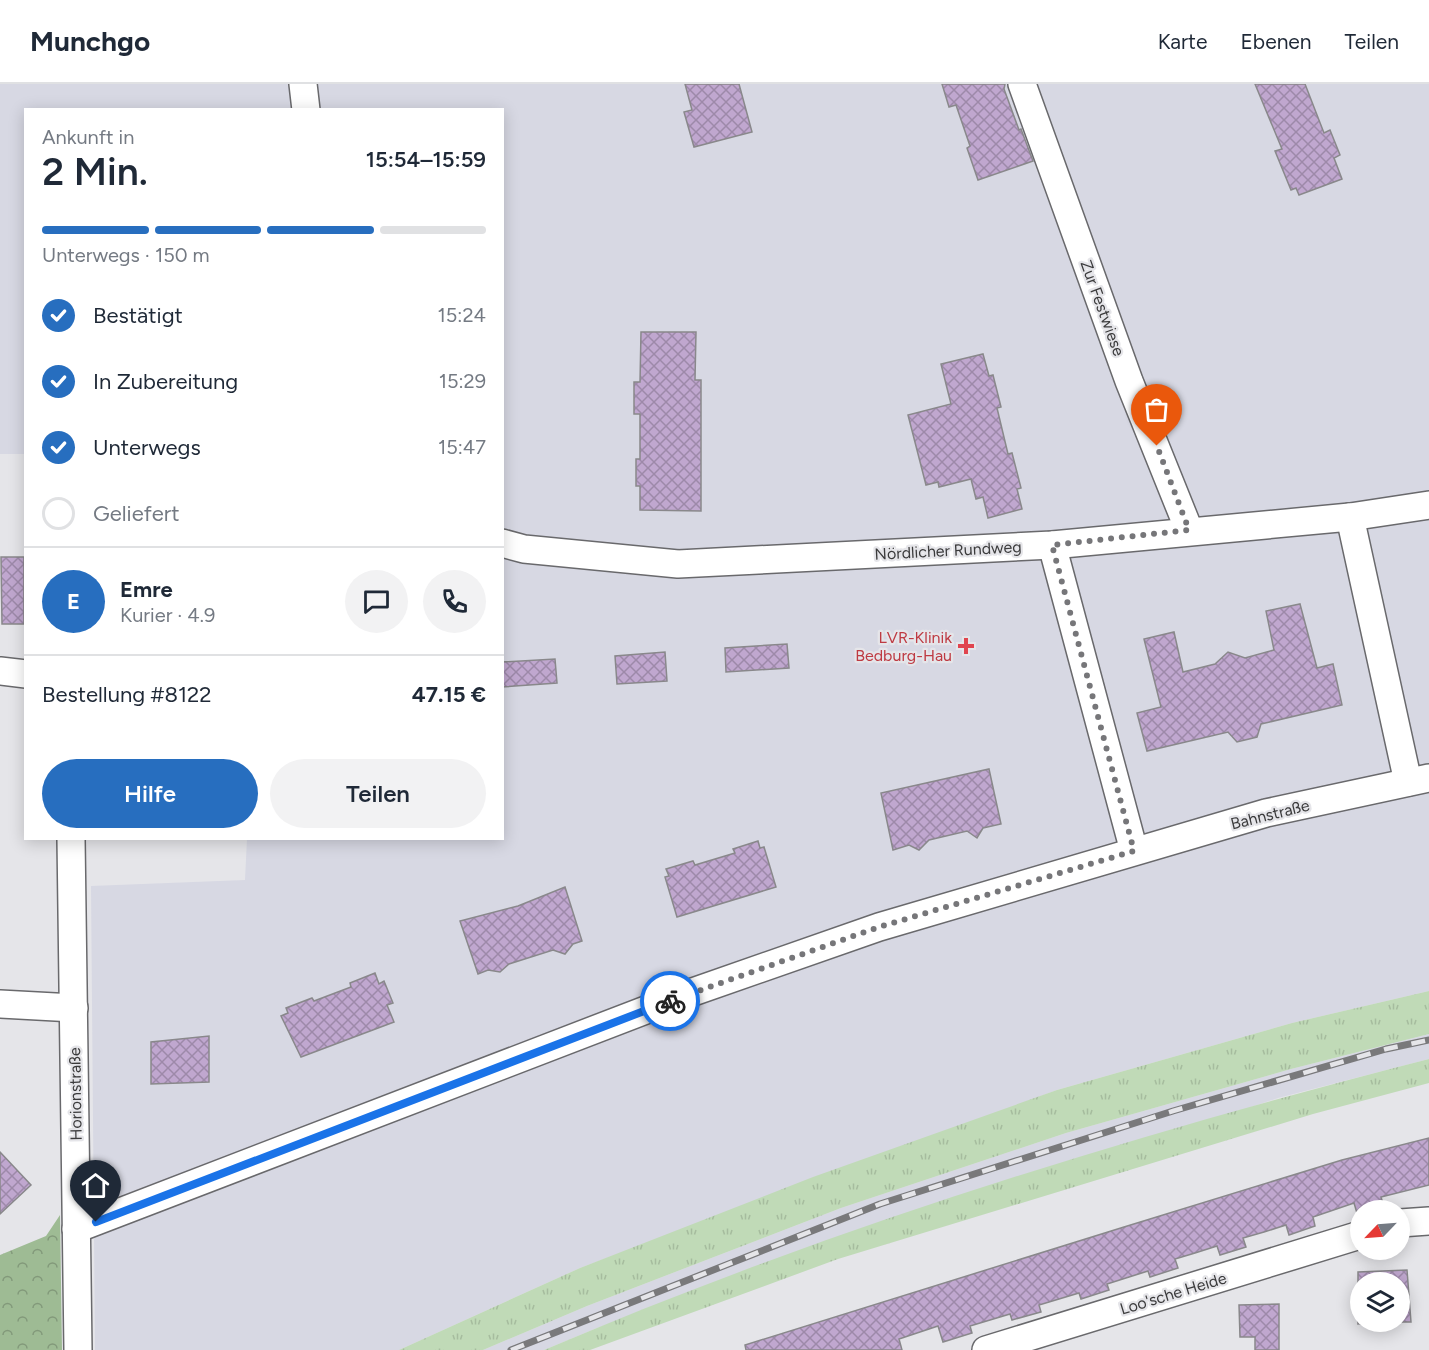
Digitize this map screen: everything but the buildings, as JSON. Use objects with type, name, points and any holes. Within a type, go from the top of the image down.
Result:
[{"type":"street","points":[[303,84],[306,108]]},
{"type":"street","name":"Zur Festwiese","points":[[1022,84],[1129,381],[1189,530]]},
{"type":"street","name":"Nördlicher Rundweg","points":[[504,544],[524,549],[678,564],[1052,545],[1189,530],[1350,517],[1429,505]]},
{"type":"street","name":"Bahnstraße","points":[[76,1229],[690,993],[879,927],[1266,813],[1419,780],[1350,517]]},
{"type":"street","points":[[1052,545],[1134,851]]},
{"type":"street","points":[[0,671],[24,674]]},
{"type":"street","name":"Horionstraße","points":[[71,840],[78,1350]]},
{"type":"street","points":[[0,1004],[74,1008]]},
{"type":"street","points":[[1410,1222],[1429,1221]]},
{"type":"street","name":"Loo'sche Heide","points":[[986,1350],[1350,1238]]},
{"type":"shaded area","name":"LVR-Klinik Bedburg-Hau","points":[[0,84],[1429,84],[1429,991],[1292,1023],[1057,1090],[580,1268],[399,1350],[95,1350],[91,886],[245,880],[247,840],[504,840],[504,108],[24,108],[24,454],[0,454]]},
{"type":"shaded area","points":[[1429,1034],[1429,1059],[1278,1098],[597,1328],[544,1350],[483,1350],[587,1306],[841,1208],[1066,1133],[1291,1069]]},
{"type":"green space","points":[[1429,991],[1429,1034],[1291,1069],[1066,1133],[841,1208],[587,1306],[483,1350],[399,1350],[580,1268],[813,1177],[1057,1090],[1292,1023]]},
{"type":"green space","points":[[1429,1059],[1429,1083],[1313,1114],[838,1259],[590,1350],[544,1350],[761,1264],[981,1188],[1204,1120]]},
{"type":"green space","points":[[60,1215],[62,1350],[0,1350],[0,1255],[46,1236]]},
{"type":"railway","points":[[511,1350],[880,1204],[1173,1111],[1386,1049],[1429,1040]]},
{"type":"way so far","points":[[670,1001],[879,927],[1134,851],[1052,545],[1189,530],[1157,446]]},
{"type":"place","name":"LVR-Klinik Bedburg-Hau","points":[[966,646]]},
{"type":"route","points":[[96,1222],[670,1001]]}]
